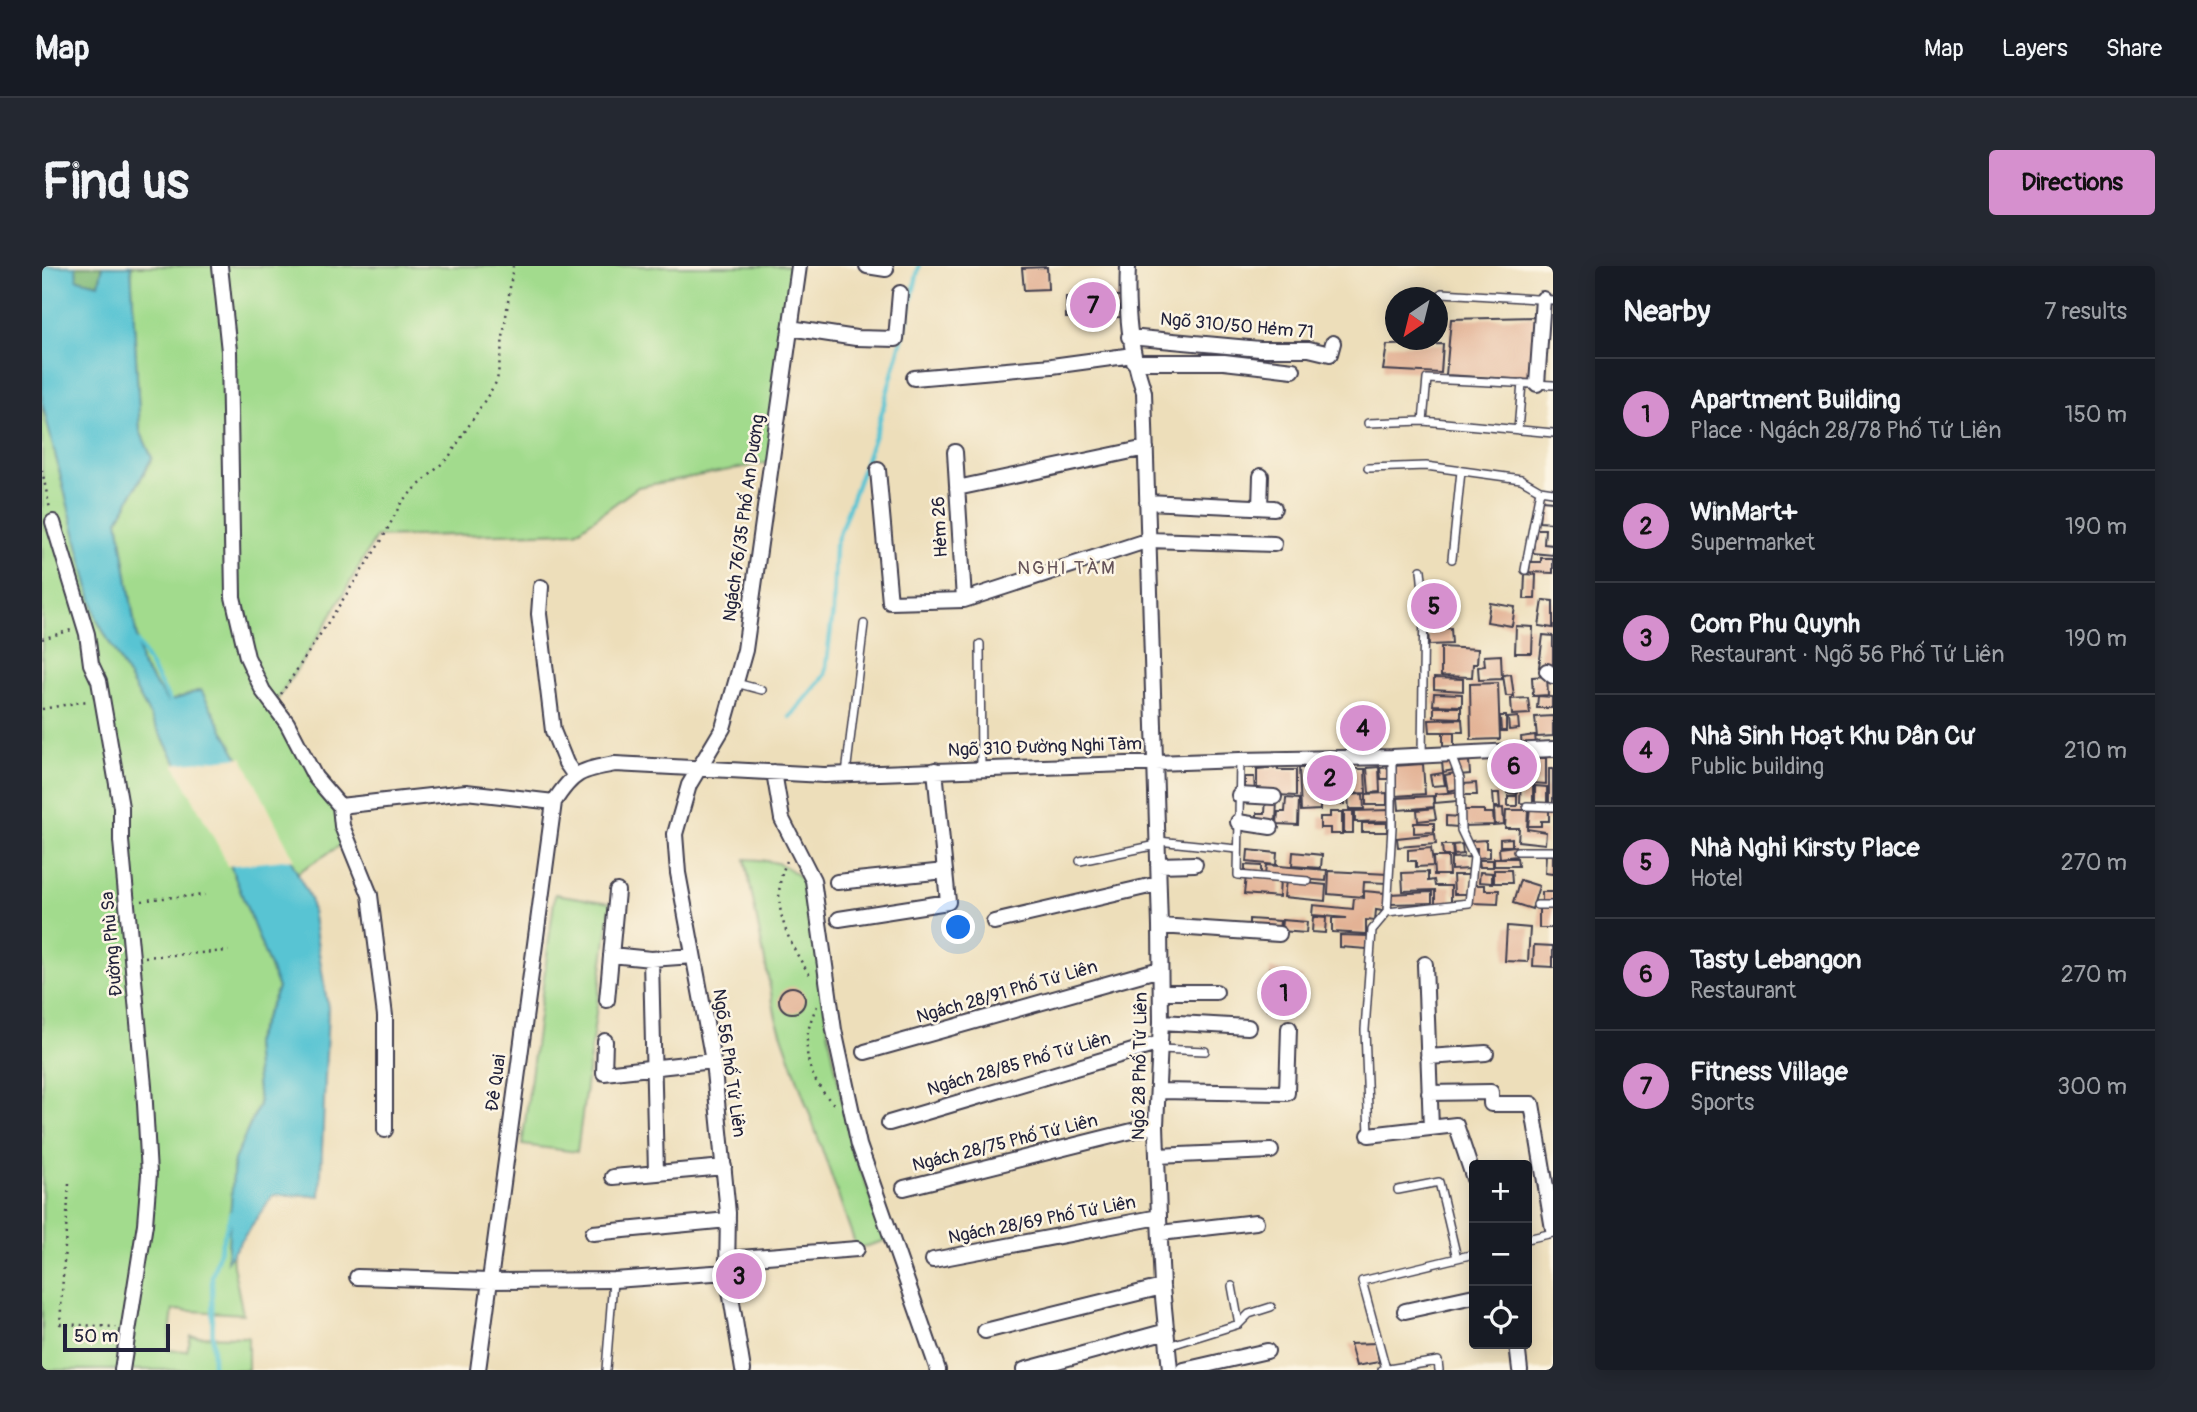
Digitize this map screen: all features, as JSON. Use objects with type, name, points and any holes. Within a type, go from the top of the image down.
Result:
[{"type":"street","points":[[220,266],[229,351],[233,597],[247,657],[263,691],[288,723],[315,777],[340,806],[342,826],[370,895],[384,1016],[385,1130]]},
{"type":"street","name":"Ngách 76/35 Phố An Dương","points":[[699,767],[723,728],[745,650],[799,266]]},
{"type":"street","points":[[867,266],[886,269]]},
{"type":"street","name":"Ngõ 28 Phố Tứ Liên","points":[[1128,266],[1126,307],[1129,337],[1144,392],[1160,926],[1161,1021],[1156,1125],[1162,1287],[1170,1370]]},
{"type":"street","points":[[790,328],[856,338],[896,339],[900,293]]},
{"type":"street","points":[[1529,384],[1548,300]]},
{"type":"street","name":"Ngõ 310/50 Hẻm 71","points":[[1129,337],[1260,349],[1309,349],[1330,354],[1332,343]]},
{"type":"street","points":[[914,378],[1134,359],[1224,362],[1293,370]]},
{"type":"street","points":[[957,488],[1146,448]]},
{"type":"street","name":"Hẻm 26","points":[[955,452],[964,600]]},
{"type":"street","points":[[878,470],[890,602],[964,600],[1149,540],[1274,544]]},
{"type":"street","points":[[1147,502],[1267,508],[1261,476]]},
{"type":"street","name":"Đường Phù Sa","points":[[53,522],[84,626],[121,807],[121,841],[144,1086],[149,1174],[145,1224],[122,1370]]},
{"type":"street","points":[[340,806],[466,792],[554,802],[569,779],[575,776],[566,763],[553,731],[539,614],[541,587]]},
{"type":"street","name":"Ngõ 310 Đường Nghi Tàm","points":[[575,776],[589,769],[615,764],[846,774],[1451,755],[1553,749]]},
{"type":"street","name":"Ngõ 56 Phố Tứ Liên","points":[[699,767],[688,785],[675,834],[678,873],[713,1061],[728,1220],[727,1265],[743,1370]]},
{"type":"street","points":[[839,919],[948,902],[935,770]]},
{"type":"street","points":[[774,772],[782,820],[813,880],[834,1030],[859,1145],[938,1370]]},
{"type":"street","points":[[1239,795],[1274,797]]},
{"type":"street","name":"Đê Quai","points":[[478,1370],[554,802]]},
{"type":"street","points":[[1238,822],[1271,827]]},
{"type":"street","points":[[1158,865],[1195,864]]},
{"type":"street","points":[[837,883],[945,871]]},
{"type":"street","points":[[994,922],[1158,884]]},
{"type":"street","points":[[607,1000],[617,891]]},
{"type":"street","points":[[1160,926],[1279,934]]},
{"type":"street","points":[[611,955],[651,959],[693,956]]},
{"type":"street","points":[[651,959],[656,1173]]},
{"type":"street","points":[[1425,964],[1431,1128]]},
{"type":"street","name":"Ngách 28/91 Phố Tứ Liên","points":[[865,1052],[1160,969]]},
{"type":"street","points":[[1161,992],[1216,992]]},
{"type":"street","points":[[1161,1021],[1248,1027]]},
{"type":"street","points":[[1159,1091],[1287,1093],[1289,1028]]},
{"type":"street","points":[[605,1041],[604,1073],[713,1061]]},
{"type":"street","name":"Ngách 28/85 Phố Tứ Liên","points":[[889,1122],[1160,1046]]},
{"type":"street","points":[[1428,1057],[1486,1054]]},
{"type":"street","points":[[1429,1093],[1491,1092],[1491,1104],[1532,1104],[1553,1231]]},
{"type":"street","name":"Ngách 28/75 Phố Tứ Liên","points":[[904,1188],[1156,1125]]},
{"type":"street","points":[[1369,1135],[1456,1125],[1469,1164]]},
{"type":"street","points":[[1157,1156],[1271,1152]]},
{"type":"street","points":[[613,1177],[724,1167]]},
{"type":"street","name":"Ngách 28/69 Phố Tứ Liên","points":[[933,1260],[1159,1217]]},
{"type":"street","points":[[593,1233],[728,1220]]},
{"type":"street","points":[[1160,1234],[1256,1222]]},
{"type":"street","points":[[357,1278],[614,1280],[857,1249]]},
{"type":"street","points":[[985,1331],[1162,1287]]},
{"type":"street","points":[[1405,1311],[1469,1297]]},
{"type":"street","points":[[1024,1370],[1168,1338]]},
{"type":"street","points":[[1518,1349],[1520,1370]]},
{"type":"street","points":[[1184,1370],[1267,1351]]},
{"type":"lane","points":[[1448,293],[1548,300]]},
{"type":"lane","points":[[1423,421],[1427,379],[1553,385]]},
{"type":"lane","points":[[1518,430],[1529,384]]},
{"type":"lane","points":[[1368,424],[1423,421],[1553,433]]},
{"type":"lane","points":[[1368,468],[1426,466],[1521,478],[1540,490],[1553,492]]},
{"type":"lane","points":[[1452,559],[1461,471]]},
{"type":"lane","points":[[1525,570],[1540,490]]},
{"type":"lane","points":[[1421,570],[1424,600],[1422,756]]},
{"type":"lane","points":[[846,774],[864,624]]},
{"type":"lane","points":[[980,644],[981,768]]},
{"type":"lane","points":[[736,683],[762,690]]},
{"type":"lane","points":[[1387,912],[1469,903],[1474,858],[1461,830],[1460,779],[1451,755]]},
{"type":"lane","points":[[1369,1135],[1365,1030],[1372,930],[1387,912],[1392,827],[1392,757]]},
{"type":"lane","points":[[1240,760],[1238,875],[1308,881]]},
{"type":"lane","points":[[1527,806],[1553,807]]},
{"type":"lane","points":[[1080,861],[1165,840],[1237,849]]},
{"type":"lane","points":[[1517,851],[1553,851]]},
{"type":"lane","points":[[1537,905],[1553,905]]},
{"type":"lane","points":[[1160,1046],[1205,1051]]},
{"type":"lane","points":[[1398,1189],[1439,1182],[1457,1258]]},
{"type":"lane","points":[[1532,1237],[1553,1231]]},
{"type":"lane","points":[[1439,1370],[1438,1361],[1384,1370],[1362,1281],[1469,1255]]},
{"type":"lane","points":[[606,1370],[614,1280]]},
{"type":"lane","points":[[1232,1286],[1239,1325]]},
{"type":"lane","points":[[1168,1338],[1239,1325],[1249,1314],[1271,1307]]},
{"type":"path","points":[[274,705],[382,540],[402,501],[449,457],[497,382],[513,266]]},
{"type":"path","points":[[42,470],[53,522]]},
{"type":"path","points":[[42,639],[84,626]]},
{"type":"path","points":[[42,709],[101,699]]},
{"type":"path","points":[[796,846],[785,866],[778,897],[784,930],[798,959],[815,983]]},
{"type":"path","points":[[128,903],[170,895],[179,898],[205,895]]},
{"type":"path","points":[[131,958],[229,951]]},
{"type":"path","points":[[820,1000],[810,1020],[806,1045],[808,1068],[834,1105],[853,1119]]},
{"type":"path","points":[[69,1184],[60,1324],[130,1327]]},
{"type":"green space","points":[[76,266],[103,266],[99,284],[76,279]]},
{"type":"green space","points":[[131,266],[799,266],[772,462],[638,487],[576,532],[376,537],[328,621],[274,705],[340,806],[347,841],[297,873],[243,766],[200,690],[168,702],[141,664],[118,520],[152,458],[140,431]]},
{"type":"green space","points":[[42,402],[97,620],[224,849],[278,988],[254,1043],[259,1105],[234,1161],[230,1220],[233,1265],[243,1314],[173,1310],[168,1350],[187,1351],[191,1336],[248,1337],[248,1370],[42,1370]]},
{"type":"green space","points":[[745,859],[769,861],[785,866],[815,892],[828,1030],[851,1145],[887,1240],[857,1249],[776,1018]]},
{"type":"green space","points":[[555,894],[611,903],[577,1152],[522,1145]]},
{"type":"water","points":[[42,266],[76,266],[77,279],[99,284],[103,266],[131,266],[140,431],[152,458],[118,520],[141,664],[168,702],[201,690],[310,898],[328,1008],[320,1196],[273,1195],[227,1261],[234,1160],[259,1105],[254,1043],[278,988],[224,849],[97,620],[42,402]]},
{"type":"pier","points":[[242,757],[294,859],[227,866],[174,764]]},
{"type":"building","points":[[1047,267],[1048,289],[1024,290],[1022,268]]},
{"type":"building","points":[[1080,290],[1109,290],[1109,296],[1120,296],[1121,317],[1066,318],[1066,297],[1080,297]]},
{"type":"building","points":[[1535,317],[1531,380],[1446,375],[1451,319]]},
{"type":"building","points":[[1386,350],[1443,350],[1441,373],[1383,370]]},
{"type":"building","points":[[1541,500],[1553,501],[1553,523],[1539,522]]},
{"type":"building","points":[[1535,529],[1545,529],[1544,544],[1553,545],[1553,555],[1533,553]]},
{"type":"building","points":[[1541,558],[1553,558],[1553,573],[1529,572],[1530,562],[1541,562]]},
{"type":"building","points":[[1525,574],[1536,575],[1535,599],[1524,599]]},
{"type":"building","points":[[1543,600],[1553,601],[1553,628],[1539,626]]},
{"type":"building","points":[[1490,603],[1515,607],[1512,626],[1487,622]]},
{"type":"building","points":[[1516,626],[1533,627],[1532,653],[1515,653]]},
{"type":"building","points":[[1451,628],[1452,644],[1429,645],[1428,629]]},
{"type":"building","points":[[1543,635],[1553,636],[1553,668],[1539,667]]},
{"type":"building","points":[[1441,647],[1478,649],[1477,664],[1473,664],[1472,677],[1441,676]]},
{"type":"building","points":[[1501,655],[1502,679],[1479,680],[1478,667],[1485,666],[1484,656]]},
{"type":"building","points":[[1511,674],[1514,696],[1506,696],[1503,675]]},
{"type":"building","points":[[1547,676],[1548,695],[1533,696],[1532,677]]},
{"type":"building","points":[[1434,678],[1463,679],[1463,691],[1434,689]]},
{"type":"building","points":[[1498,683],[1500,739],[1471,740],[1470,684]]},
{"type":"building","points":[[1434,693],[1462,694],[1462,706],[1433,705]]},
{"type":"building","points":[[1538,696],[1552,697],[1552,708],[1537,708]]},
{"type":"building","points":[[1528,698],[1530,714],[1512,715],[1511,699]]},
{"type":"building","points":[[1434,707],[1461,707],[1461,718],[1434,717]]},
{"type":"building","points":[[1500,716],[1506,716],[1506,731],[1501,731]]},
{"type":"building","points":[[1553,716],[1553,736],[1537,737],[1535,717]]},
{"type":"building","points":[[1518,717],[1519,729],[1509,730],[1508,718]]},
{"type":"building","points":[[1462,719],[1463,732],[1430,732],[1429,720]]},
{"type":"building","points":[[1443,733],[1454,733],[1454,749],[1443,749]]},
{"type":"building","points":[[1535,735],[1536,744],[1522,746],[1521,737]]},
{"type":"building","points":[[1534,758],[1546,758],[1546,784],[1533,783],[1533,804],[1520,803],[1521,773],[1534,774]]},
{"type":"building","points":[[1453,760],[1454,770],[1443,772],[1442,761]]},
{"type":"building","points":[[1507,760],[1517,760],[1517,794],[1507,793]]},
{"type":"building","points":[[1469,761],[1470,774],[1459,775],[1458,762]]},
{"type":"building","points":[[1498,762],[1506,762],[1506,775],[1498,775]]},
{"type":"building","points":[[1423,764],[1425,794],[1395,796],[1393,766]]},
{"type":"building","points":[[1278,767],[1278,770],[1296,770],[1296,796],[1257,794],[1257,769]]},
{"type":"building","points":[[1379,767],[1380,792],[1369,793],[1367,768]]},
{"type":"building","points":[[1390,767],[1390,779],[1381,779],[1380,768]]},
{"type":"building","points":[[1299,768],[1308,768],[1308,775],[1343,774],[1344,804],[1320,805],[1320,810],[1301,811]]},
{"type":"building","points":[[1365,769],[1366,793],[1347,794],[1345,770]]},
{"type":"building","points":[[1549,769],[1553,769],[1553,806],[1549,806]]},
{"type":"building","points":[[1443,773],[1445,785],[1432,786],[1430,775]]},
{"type":"building","points":[[1455,773],[1458,789],[1448,791],[1445,775]]},
{"type":"building","points":[[1245,777],[1254,777],[1255,793],[1245,794]]},
{"type":"building","points":[[1476,783],[1477,795],[1464,795],[1463,784]]},
{"type":"building","points":[[1535,786],[1547,787],[1547,803],[1535,803]]},
{"type":"building","points":[[1456,792],[1457,801],[1435,803],[1435,794]]},
{"type":"building","points":[[1387,793],[1387,805],[1366,805],[1366,794]]},
{"type":"building","points":[[1493,793],[1499,793],[1500,807],[1494,807]]},
{"type":"building","points":[[1363,794],[1364,809],[1349,809],[1348,795]]},
{"type":"building","points":[[1433,796],[1434,807],[1399,810],[1398,798]]},
{"type":"building","points":[[1508,796],[1517,796],[1517,806],[1508,806]]},
{"type":"building","points":[[1286,798],[1299,799],[1298,825],[1277,824],[1278,812],[1285,812]]},
{"type":"building","points":[[1266,799],[1277,800],[1276,823],[1257,822],[1257,813],[1265,813]]},
{"type":"building","points":[[1434,808],[1436,819],[1418,821],[1417,810]]},
{"type":"building","points":[[1503,808],[1504,824],[1495,825],[1494,809]]},
{"type":"building","points":[[1530,808],[1549,810],[1549,821],[1541,821],[1541,826],[1528,826]]},
{"type":"building","points":[[1389,810],[1390,821],[1355,822],[1355,811]]},
{"type":"building","points":[[1463,810],[1493,813],[1494,825],[1463,826]]},
{"type":"building","points":[[1506,810],[1528,810],[1527,829],[1546,832],[1545,844],[1518,841],[1519,828],[1505,828]]},
{"type":"building","points":[[1344,811],[1353,811],[1353,833],[1344,833]]},
{"type":"building","points":[[1330,812],[1342,812],[1342,834],[1330,834],[1330,828],[1320,828],[1320,817],[1330,817]]},
{"type":"building","points":[[1446,816],[1459,817],[1458,827],[1446,826]]},
{"type":"building","points":[[1362,823],[1387,823],[1387,832],[1362,832]]},
{"type":"building","points":[[1414,823],[1434,823],[1434,832],[1414,833]]},
{"type":"building","points":[[1435,834],[1436,844],[1398,847],[1397,838]]},
{"type":"building","points":[[1512,838],[1512,846],[1500,846],[1500,839]]},
{"type":"building","points":[[1486,840],[1490,857],[1477,858],[1477,848],[1472,848],[1471,841]]},
{"type":"building","points":[[1462,844],[1463,854],[1454,855],[1453,845]]},
{"type":"building","points":[[1442,845],[1452,845],[1453,856],[1443,856]]},
{"type":"building","points":[[1515,846],[1516,856],[1500,858],[1499,848]]},
{"type":"building","points":[[1431,848],[1433,866],[1416,867],[1416,861],[1408,861],[1408,850]]},
{"type":"building","points":[[1248,850],[1277,853],[1276,865],[1247,862]]},
{"type":"building","points":[[1293,852],[1322,855],[1321,868],[1292,866]]},
{"type":"building","points":[[1546,853],[1553,854],[1553,874],[1545,873]]},
{"type":"building","points":[[1433,857],[1448,857],[1449,875],[1434,875]]},
{"type":"building","points":[[1470,857],[1470,869],[1451,870],[1451,858]]},
{"type":"building","points":[[1494,858],[1517,858],[1518,866],[1494,866]]},
{"type":"building","points":[[1479,860],[1493,860],[1493,867],[1480,867]]},
{"type":"building","points":[[1245,865],[1261,866],[1261,875],[1245,874]]},
{"type":"building","points":[[1266,865],[1327,870],[1326,881],[1265,876]]},
{"type":"building","points":[[1494,870],[1511,870],[1512,883],[1494,883]]},
{"type":"building","points":[[1329,871],[1388,874],[1388,883],[1364,882],[1363,897],[1328,894]]},
{"type":"building","points":[[1428,872],[1428,881],[1434,880],[1435,886],[1451,886],[1451,903],[1435,903],[1435,890],[1403,891],[1402,873]]},
{"type":"building","points":[[1480,872],[1492,873],[1492,883],[1479,882]]},
{"type":"building","points":[[1453,875],[1468,875],[1469,894],[1454,894]]},
{"type":"building","points":[[1246,876],[1280,879],[1279,897],[1244,894]]},
{"type":"building","points":[[1520,880],[1539,886],[1532,909],[1513,903]]},
{"type":"building","points":[[1286,881],[1326,885],[1325,901],[1284,897]]},
{"type":"building","points":[[1472,885],[1485,885],[1485,890],[1499,890],[1498,904],[1472,903]]},
{"type":"building","points":[[1364,891],[1385,893],[1383,911],[1376,910],[1375,921],[1366,920],[1366,934],[1332,932],[1332,918],[1346,918],[1312,915],[1313,905],[1353,909],[1354,897],[1364,898]]},
{"type":"building","points":[[1432,892],[1432,903],[1389,904],[1389,894]]},
{"type":"building","points":[[1542,892],[1553,892],[1553,902],[1542,902]]},
{"type":"building","points":[[1539,907],[1553,907],[1553,928],[1539,928]]},
{"type":"building","points":[[1313,917],[1326,918],[1325,933],[1312,932]]},
{"type":"building","points":[[1249,919],[1280,921],[1279,931],[1249,929]]},
{"type":"building","points":[[1282,920],[1307,922],[1306,933],[1281,931]]},
{"type":"building","points":[[1507,926],[1530,928],[1528,962],[1505,961]]},
{"type":"building","points":[[1340,935],[1368,936],[1367,949],[1340,947]]},
{"type":"building","points":[[1534,945],[1553,946],[1553,967],[1533,966]]},
{"type":"building","points":[[1270,968],[1303,977],[1297,1011],[1267,1009]]},
{"type":"building","points":[[792,987],[801,991],[805,1000],[801,1009],[792,1013],[783,1009],[779,1000],[783,991]]},
{"type":"building","points":[[1376,1343],[1379,1362],[1356,1366],[1350,1344]]},
{"type":"waterway","points":[[790,717],[825,675],[833,611],[835,546],[878,426],[919,266]]},
{"type":"waterway","points":[[137,642],[172,705]]},
{"type":"waterway","points":[[213,1370],[212,1276],[231,1213]]},
{"type":"place","name":"Fitness Village","points":[[1093,305]]},
{"type":"place","name":"Nhà Nghỉ Kirsty Place","points":[[1434,606]]},
{"type":"place","name":"Nhà Sinh Hoạt Khu Dân Cư","points":[[1363,728]]},
{"type":"place","name":"Tasty Lebangon","points":[[1514,766]]},
{"type":"place","name":"WinMart+","points":[[1330,778]]},
{"type":"place","name":"Apartment Building","points":[[1284,993]]},
{"type":"place","name":"Com Phu Quynh","points":[[739,1276]]},
{"type":"district","name":"NGHI TÀM","points":[[1067,568]]}]
